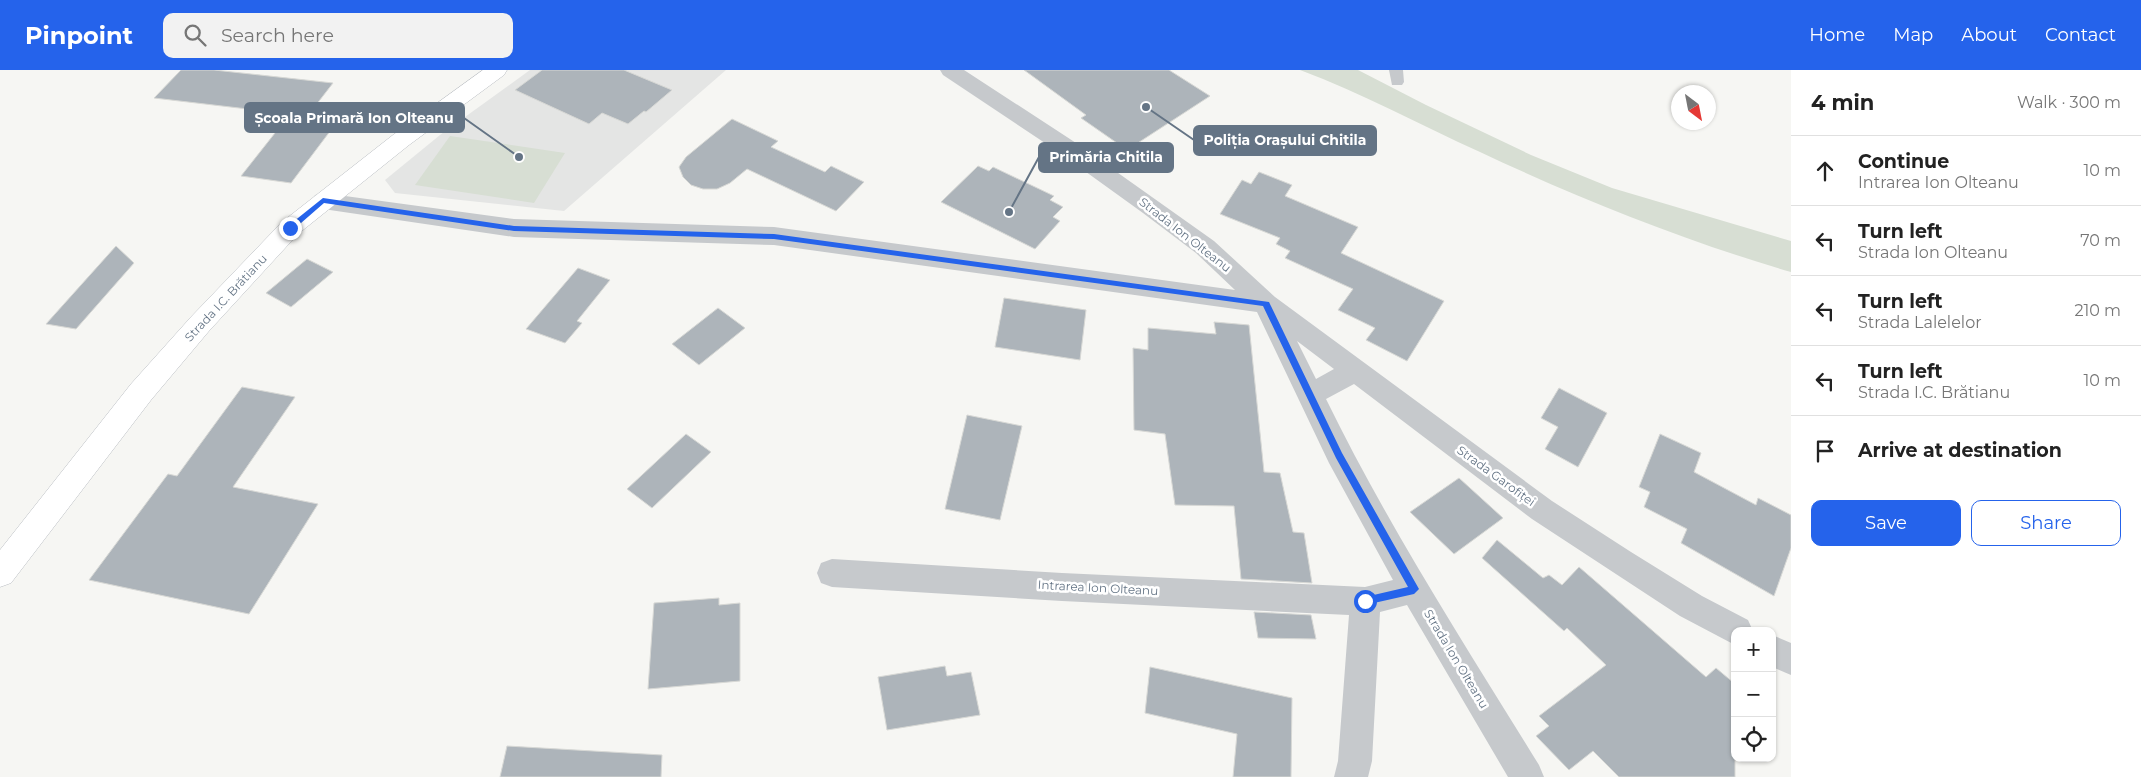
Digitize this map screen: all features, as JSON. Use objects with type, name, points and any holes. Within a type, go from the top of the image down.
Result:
[{"type":"main road","name":"Strada I.C. Brătianu","points":[[0,572],[141,392],[206,318],[290,228],[439,111],[497,70]]},
{"type":"street","name":"Strada Ion Olteanu","points":[[950,70],[1065,146],[1205,247],[1266,304],[1339,455],[1414,589],[1527,777]]},
{"type":"street","points":[[323,201],[514,228],[774,236],[1266,304]]},
{"type":"street","name":"Strada Garofiței","points":[[1266,304],[1542,510],[1620,562],[1691,606],[1731,628]]},
{"type":"street","points":[[1310,395],[1354,371]]},
{"type":"street","name":"Intrarea Ion Olteanu","points":[[832,573],[1062,587],[1365,601],[1414,589]]},
{"type":"street","points":[[1351,777],[1355,760],[1365,601]]},
{"type":"street","points":[[1776,652],[1791,660]]},
{"type":"shaded area","points":[[530,70],[726,70],[564,211],[395,193],[385,180],[440,135]]},
{"type":"shaded area","points":[[1300,70],[1358,70],[1531,155],[1612,188],[1791,241],[1791,272],[1672,233],[1594,202],[1458,142],[1346,89]]},
{"type":"shaded area","points":[[450,136],[565,153],[534,203],[415,185]]},
{"type":"building","points":[[181,70],[214,70],[333,83],[309,114],[340,118],[291,183],[241,176],[290,114],[154,98]]},
{"type":"building","points":[[542,70],[624,70],[672,90],[646,112],[644,111],[628,124],[602,113],[589,124],[515,90]]},
{"type":"building","points":[[1024,70],[1169,70],[1210,96],[1127,150],[1081,118],[1086,115]]},
{"type":"building","points":[[732,119],[778,141],[771,147],[825,172],[831,166],[864,182],[836,211],[747,169],[730,183],[717,189],[703,189],[691,185],[683,177],[679,167],[686,157]]},
{"type":"building","points":[[978,166],[989,171],[993,167],[1054,196],[1050,200],[1063,207],[1053,217],[1060,221],[1035,249],[941,202]]},
{"type":"building","points":[[1259,172],[1292,185],[1285,196],[1358,227],[1341,253],[1444,301],[1407,361],[1366,340],[1375,328],[1338,310],[1353,289],[1285,258],[1290,251],[1276,244],[1280,238],[1220,214],[1242,180],[1251,184]]},
{"type":"building","points":[[116,246],[134,263],[76,329],[46,324]]},
{"type":"building","points":[[307,259],[333,272],[291,307],[266,293]]},
{"type":"building","points":[[578,268],[610,280],[577,321],[582,323],[565,343],[526,329]]},
{"type":"building","points":[[1004,298],[1086,310],[1080,360],[995,347]]},
{"type":"building","points":[[718,308],[745,328],[699,365],[672,344]]},
{"type":"building","points":[[1214,322],[1249,325],[1264,472],[1280,473],[1293,532],[1304,533],[1312,583],[1241,579],[1234,506],[1175,505],[1165,434],[1134,430],[1133,348],[1148,350],[1148,328],[1216,334]]},
{"type":"building","points":[[242,387],[295,397],[233,487],[318,504],[249,614],[89,580],[168,474],[177,476]]},
{"type":"building","points":[[1559,388],[1607,413],[1578,467],[1545,449],[1558,427],[1541,418]]},
{"type":"building","points":[[967,415],[1022,426],[1000,520],[945,509]]},
{"type":"building","points":[[686,434],[711,452],[652,508],[627,489]]},
{"type":"building","points":[[1660,434],[1701,453],[1694,472],[1756,505],[1758,498],[1791,515],[1791,548],[1774,596],[1681,543],[1687,529],[1644,507],[1650,492],[1639,487]]},
{"type":"building","points":[[1459,478],[1503,518],[1454,554],[1410,512]]},
{"type":"building","points":[[1497,540],[1543,578],[1549,575],[1562,585],[1579,567],[1706,677],[1716,668],[1731,681],[1731,762],[1735,762],[1735,777],[1619,777],[1593,751],[1569,770],[1536,736],[1549,726],[1539,716],[1606,665],[1567,628],[1564,631],[1482,558]]},
{"type":"building","points":[[719,598],[719,605],[740,603],[740,681],[648,689],[654,603]]},
{"type":"building","points":[[1254,612],[1311,615],[1316,639],[1258,638]]},
{"type":"building","points":[[945,666],[947,676],[971,672],[980,715],[887,730],[878,677]]},
{"type":"building","points":[[1150,667],[1292,698],[1291,777],[1233,777],[1237,734],[1145,713]]},
{"type":"building","points":[[507,746],[662,755],[661,777],[500,777]]},
{"type":"place","name":"Poliția Orașului Chitila","points":[[1146,107]]},
{"type":"place","name":"Școala Primară Ion Olteanu","points":[[519,157]]},
{"type":"place","name":"Primăria Chitila","points":[[1009,212]]},
{"type":"route","points":[[290,228],[323,201],[514,228],[774,236],[1266,304],[1339,455],[1414,589],[1365,601]]}]
